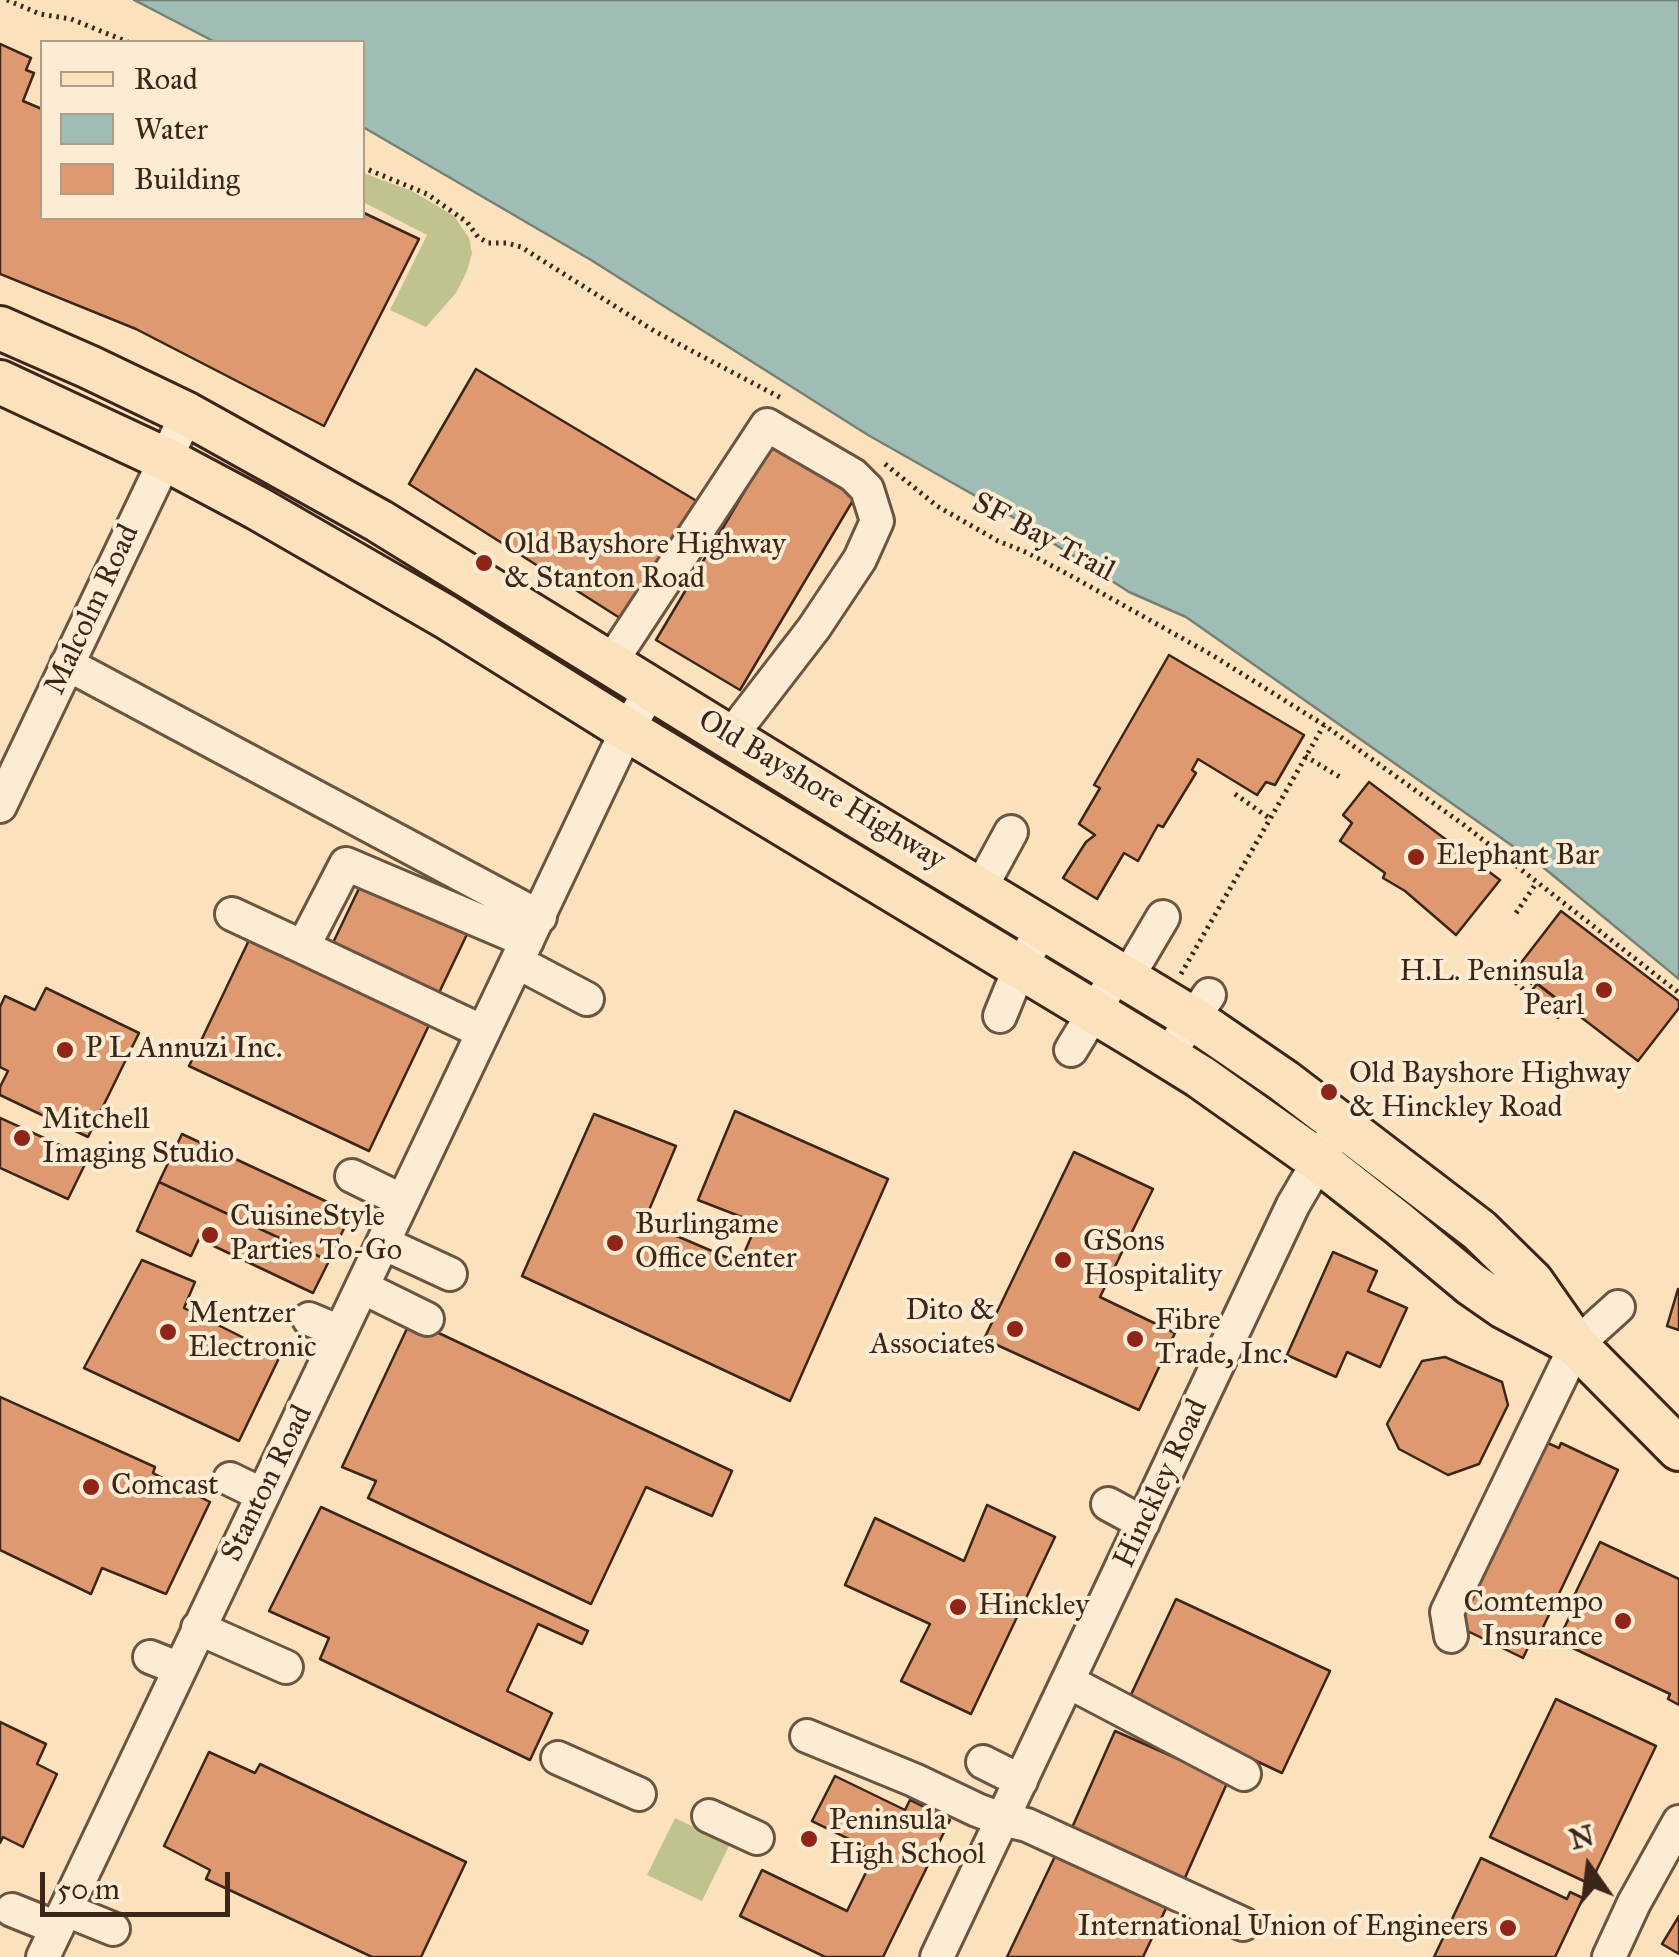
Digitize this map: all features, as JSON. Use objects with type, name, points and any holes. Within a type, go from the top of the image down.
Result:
[{"type":"main road","name":"Old Bayshore Highway","points":[[0,328],[186,414],[379,520],[1123,976],[1189,1005],[1273,1060],[1340,1123],[1406,1160],[1472,1210],[1479,1230],[1531,1259],[1532,1282],[1576,1345],[1679,1449]]},
{"type":"main road","name":"Old Bayshore Highway","points":[[0,382],[165,459],[258,508],[446,616],[626,730],[1020,966],[1199,1076],[1318,1161],[1441,1278],[1576,1345]]},
{"type":"street","name":"Malcolm Road","points":[[0,806],[186,414]]},
{"type":"street","points":[[611,662],[766,425],[853,475],[868,489],[877,521],[860,559],[814,628],[730,736]]},
{"type":"street","points":[[67,664],[528,940],[587,999]]},
{"type":"street","name":"Stanton Road","points":[[56,1932],[165,1663],[198,1628],[626,730],[652,688]]},
{"type":"street","points":[[980,888],[1011,832]]},
{"type":"street","points":[[303,947],[346,864],[528,940]]},
{"type":"street","points":[[232,914],[483,1032]]},
{"type":"street","points":[[1071,1050],[1093,1012],[1163,917]]},
{"type":"street","points":[[1000,1016],[1020,966],[1044,926]]},
{"type":"street","points":[[1167,1056],[1189,1005]]},
{"type":"street","name":"Hinckley Road","points":[[936,1957],[1069,1682],[1147,1532],[1172,1460],[1214,1407],[1293,1205],[1340,1123]]},
{"type":"street","points":[[352,1176],[403,1200]]},
{"type":"street","points":[[383,1243],[450,1274]]},
{"type":"street","points":[[362,1287],[427,1319]]},
{"type":"street","points":[[1450,1636],[1447,1612],[1576,1345],[1618,1306]]},
{"type":"street","points":[[310,1319],[340,1332]]},
{"type":"street","points":[[230,1478],[263,1495]]},
{"type":"street","points":[[1108,1504],[1147,1532]]},
{"type":"street","points":[[198,1628],[286,1667]]},
{"type":"street","points":[[1069,1682],[1244,1774]]},
{"type":"street","points":[[807,1736],[1002,1819],[1027,1825],[1243,1924]]},
{"type":"street","points":[[558,1758],[639,1794]]},
{"type":"street","points":[[983,1762],[1021,1780]]},
{"type":"street","points":[[710,1816],[757,1838]]},
{"type":"street","points":[[1610,1957],[1634,1903],[1679,1822]]},
{"type":"street","points":[[12,1910],[56,1932],[113,1929]]},
{"type":"path","points":[[7,0],[123,40]]},
{"type":"path","points":[[365,168],[427,194],[488,243],[520,248],[656,332],[787,402]]},
{"type":"path","name":"SF Bay Trail","points":[[880,461],[937,506],[998,542],[1073,577],[1324,724],[1464,825],[1679,993]]},
{"type":"path","points":[[1189,1005],[1270,818],[1324,724]]},
{"type":"path","points":[[1305,756],[1343,779]]},
{"type":"path","points":[[1234,794],[1270,818]]},
{"type":"path","points":[[1516,913],[1537,882]]},
{"type":"path","points":[[1535,986],[1517,971],[1510,978],[1526,992],[1524,995],[1542,1006]]},
{"type":"green space","points":[[365,174],[412,191],[454,216],[469,238],[472,253],[467,271],[456,293],[426,327],[390,310],[427,235],[365,203]]},
{"type":"green space","points":[[675,1818],[730,1844],[702,1901],[647,1875]]},
{"type":"water","points":[[134,0],[1679,0],[1679,979],[1544,868],[1186,617],[1129,592],[1011,516],[868,435],[591,260],[365,128],[365,40],[211,40]]},
{"type":"building","points":[[0,44],[31,58],[26,70],[34,73],[23,101],[40,108],[40,220],[365,220],[365,213],[419,239],[324,426],[136,329],[0,274]]},
{"type":"building","points":[[476,369],[700,503],[623,620],[409,484]]},
{"type":"building","points":[[774,442],[858,492],[740,690],[656,640]]},
{"type":"building","points":[[1169,655],[1304,735],[1275,785],[1266,782],[1257,795],[1198,759],[1192,770],[1196,773],[1163,827],[1158,825],[1138,861],[1124,853],[1097,899],[1063,878],[1086,842],[1095,835],[1079,824],[1100,788],[1094,785]]},
{"type":"building","name":"Elephant Bar","points":[[1369,782],[1500,880],[1456,935],[1405,891],[1383,878],[1385,873],[1340,841],[1352,823],[1343,815]]},
{"type":"building","points":[[364,878],[470,928],[437,997],[331,947]]},
{"type":"building","name":"H.L. Peninsula Pearl","points":[[1561,911],[1679,1001],[1679,1008],[1638,1061],[1517,968]]},
{"type":"building","points":[[250,938],[430,1023],[369,1151],[189,1066]]},
{"type":"building","points":[[1537,984],[1567,1007],[1558,1018],[1528,995]]},
{"type":"building","name":"P L Annuzi Inc.","points":[[46,988],[139,1033],[88,1137],[0,1095],[8,1071],[0,1067],[0,1007],[5,996],[35,1010]]},
{"type":"building","name":"Burlingame Office Center","points":[[735,1111],[888,1179],[790,1401],[522,1276],[594,1114],[676,1146],[644,1222],[740,1263],[757,1223],[698,1200]]},
{"type":"building","name":"Mitchell Imaging Studio","points":[[0,1118],[88,1158],[68,1199],[0,1168]]},
{"type":"building","points":[[182,1134],[351,1213],[329,1261],[159,1182]]},
{"type":"building","points":[[1074,1152],[1153,1189],[1100,1297],[1175,1333],[1139,1410],[984,1339]]},
{"type":"building","name":"CuisineStyle Parties To-Go","points":[[159,1182],[329,1261],[313,1293],[199,1239],[191,1256],[137,1231]]},
{"type":"building","points":[[1333,1252],[1377,1271],[1368,1291],[1407,1308],[1380,1367],[1347,1352],[1336,1377],[1287,1355]]},
{"type":"building","name":"Mentzer Electronic","points":[[142,1260],[195,1282],[184,1308],[280,1356],[239,1441],[84,1368]]},
{"type":"building","points":[[1679,1289],[1679,1330],[1667,1326]]},
{"type":"building","points":[[411,1320],[732,1471],[712,1516],[646,1487],[591,1604],[368,1498],[376,1481],[342,1467]]},
{"type":"building","points":[[1445,1357],[1502,1382],[1508,1405],[1479,1464],[1448,1475],[1399,1449],[1387,1424],[1422,1361]]},
{"type":"building","name":"Comcast","points":[[0,1397],[155,1467],[153,1473],[210,1502],[166,1594],[102,1568],[91,1594],[0,1550]]},
{"type":"building","points":[[1541,1440],[1559,1448],[1561,1443],[1618,1470],[1536,1642],[1532,1639],[1523,1658],[1453,1624]]},
{"type":"building","name":"Hinckley","points":[[987,1505],[1055,1537],[971,1714],[901,1681],[930,1624],[845,1585],[875,1518],[964,1561]]},
{"type":"building","points":[[321,1507],[588,1631],[582,1644],[538,1624],[507,1691],[552,1713],[530,1760],[320,1659],[329,1638],[269,1611]]},
{"type":"building","name":"Comtempo Insurance","points":[[1600,1542],[1679,1579],[1679,1705],[1668,1699],[1670,1694],[1558,1641]]},
{"type":"building","points":[[1176,1599],[1330,1671],[1282,1773],[1128,1701]]},
{"type":"building","points":[[1556,1699],[1656,1746],[1590,1884],[1490,1837]]},
{"type":"building","points":[[0,1722],[46,1744],[37,1764],[57,1774],[23,1847],[3,1837],[0,1843]]},
{"type":"building","points":[[1115,1731],[1228,1781],[1184,1880],[1071,1830]]},
{"type":"building","points":[[209,1752],[255,1773],[260,1764],[466,1862],[421,1957],[372,1957],[206,1879],[210,1870],[164,1846]]},
{"type":"building","points":[[835,1776],[905,1810],[910,1800],[950,1820],[883,1957],[825,1957],[740,1916],[762,1870],[847,1911],[876,1852],[812,1821]]},
{"type":"building","points":[[1058,1850],[1169,1902],[1143,1957],[1007,1957]]},
{"type":"building","name":"International Union of Engineers","points":[[1481,1858],[1567,1899],[1570,1892],[1583,1898],[1555,1957],[1434,1957]]},
{"type":"building","points":[[1679,1916],[1679,1954],[1662,1944]]},
{"type":"place","name":"Old Bayshore Highway & Stanton Road","points":[[484,563]]},
{"type":"place","name":"Elephant Bar","points":[[1416,857]]},
{"type":"place","name":"H.L. Peninsula Pearl","points":[[1604,990]]},
{"type":"place","name":"P L Annuzi Inc.","points":[[65,1050]]},
{"type":"place","name":"Old Bayshore Highway & Hinckley Road","points":[[1329,1092]]},
{"type":"place","name":"Mitchell Imaging Studio","points":[[22,1138]]},
{"type":"place","name":"CuisineStyle Parties To-Go","points":[[210,1235]]},
{"type":"place","name":"Burlingame Office Center","points":[[615,1243]]},
{"type":"place","name":"GSons Hospitality","points":[[1063,1260]]},
{"type":"place","name":"Dito & Associates","points":[[1015,1329]]},
{"type":"place","name":"Mentzer Electronic","points":[[168,1332]]},
{"type":"place","name":"Fibre Trade, Inc.","points":[[1135,1339]]},
{"type":"place","name":"Comcast","points":[[91,1487]]},
{"type":"place","name":"Hinckley","points":[[958,1607]]},
{"type":"place","name":"Comtempo Insurance","points":[[1623,1621]]},
{"type":"place","name":"Peninsula High School","points":[[809,1839]]},
{"type":"place","name":"International Union of Engineers","points":[[1508,1928]]}]
